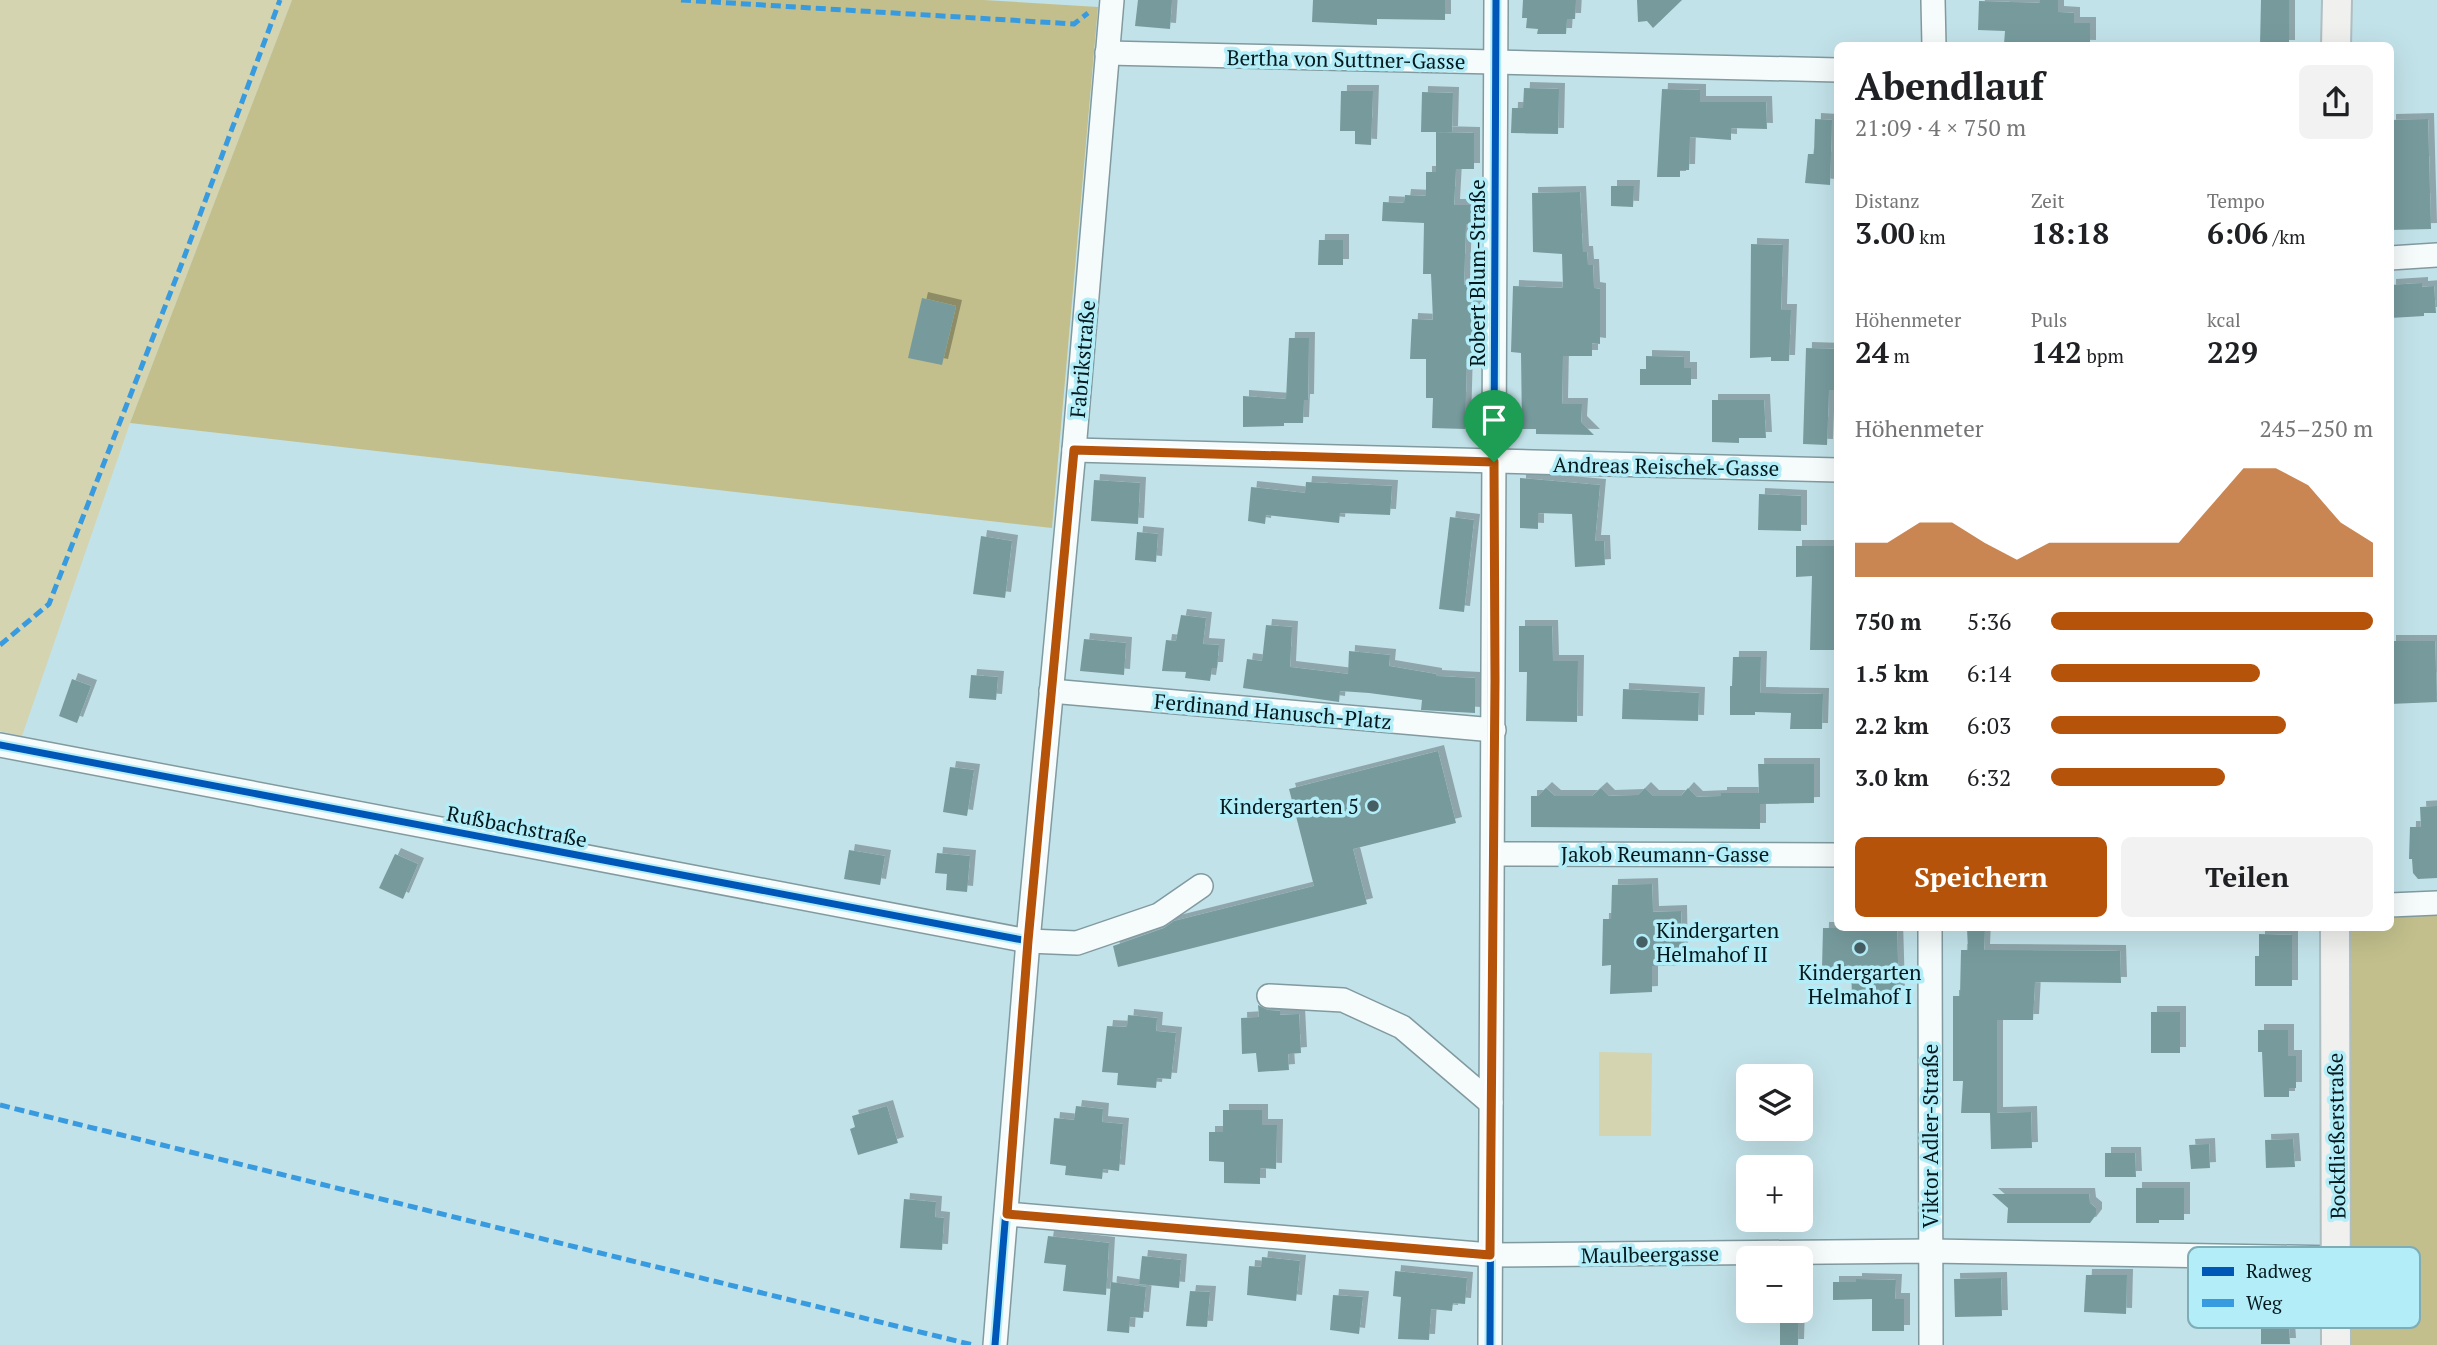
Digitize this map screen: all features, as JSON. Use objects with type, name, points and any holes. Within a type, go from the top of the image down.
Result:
[{"type":"main road","points":[[2336,42],[2337,0]]},
{"type":"main road","name":"Bockfließerstraße","points":[[2334,931],[2338,1247]]},
{"type":"street","name":"Fabrikstraße","points":[[995,1345],[1028,941],[1074,450],[1112,0]]},
{"type":"street","name":"Robert Blum-Straße","points":[[1490,1345],[1496,0]]},
{"type":"street","points":[[1933,0],[1934,42]]},
{"type":"street","name":"Bertha von Suttner-Gasse","points":[[1107,53],[1834,70]]},
{"type":"street","points":[[2394,258],[2437,255]]},
{"type":"street","name":"Andreas Reischek-Gasse","points":[[1074,450],[1834,470]]},
{"type":"street","name":"Ferdinand Hanusch-Platz","points":[[1051,691],[1494,730]]},
{"type":"street","name":"Rußbachstraße","points":[[0,746],[1028,941],[1077,943],[1159,915],[1201,886]]},
{"type":"street","name":"Jakob Reumann-Gasse","points":[[1493,854],[1834,855]]},
{"type":"street","points":[[2394,905],[2437,903]]},
{"type":"street","name":"Viktor Adler-Straße","points":[[1930,931],[1931,1345]]},
{"type":"street","points":[[1269,996],[1343,1000],[1402,1027],[1491,1103]]},
{"type":"street","name":"Maulbeergasse","points":[[1007,1214],[1490,1255],[1931,1251],[2188,1255]]},
{"type":"green space","points":[[0,0],[292,0],[130,423],[22,736],[0,731]]},
{"type":"green space","points":[[1599,1052],[1652,1053],[1651,1136],[1599,1136]]},
{"type":"shaded area","points":[[292,0],[984,0],[1098,7],[1052,528],[130,423]]},
{"type":"shaded area","points":[[2437,911],[2437,1345],[2351,1345],[2351,1328],[2420,1328],[2420,1247],[2351,1247],[2350,931],[2394,931],[2394,914]]},
{"type":"building","points":[[1138,0],[1172,0],[1170,29],[1135,26]]},
{"type":"building","points":[[1313,0],[1445,0],[1445,20],[1377,19],[1377,25],[1312,22]]},
{"type":"building","points":[[1523,0],[1576,0],[1575,19],[1567,19],[1566,34],[1537,34],[1538,29],[1526,28],[1527,18],[1522,18]]},
{"type":"building","points":[[1637,0],[1682,0],[1653,28],[1647,21],[1638,22]]},
{"type":"building","points":[[2040,0],[2058,0],[2058,12],[2074,13],[2074,23],[2090,23],[2090,42],[2004,42],[2005,31],[1978,30],[1979,1],[2040,3]]},
{"type":"building","points":[[2261,0],[2289,0],[2289,42],[2260,42]]},
{"type":"building","points":[[1524,88],[1559,89],[1558,134],[1511,133],[1512,108],[1523,108]]},
{"type":"building","points":[[1662,89],[1700,90],[1700,102],[1766,102],[1767,129],[1731,128],[1731,140],[1690,137],[1689,170],[1680,170],[1680,177],[1657,177]]},
{"type":"building","points":[[1341,91],[1373,91],[1371,145],[1355,144],[1355,131],[1340,131]]},
{"type":"building","points":[[1422,92],[1453,93],[1452,132],[1421,132]]},
{"type":"building","points":[[1815,119],[1832,120],[1830,185],[1805,183],[1808,154],[1814,154]]},
{"type":"building","points":[[2428,119],[2431,229],[2394,230],[2394,120]]},
{"type":"building","points":[[1436,132],[1474,133],[1474,169],[1456,169],[1454,205],[1474,205],[1474,224],[1466,224],[1464,285],[1477,285],[1477,357],[1467,356],[1465,429],[1432,428],[1433,398],[1426,398],[1426,359],[1410,359],[1412,319],[1433,320],[1431,274],[1423,274],[1424,223],[1382,221],[1383,202],[1404,203],[1405,195],[1426,196],[1426,172],[1436,172]]},
{"type":"building","points":[[1611,186],[1634,186],[1633,207],[1611,206]]},
{"type":"building","points":[[1580,192],[1583,252],[1587,252],[1588,265],[1593,265],[1594,288],[1600,289],[1600,344],[1592,343],[1592,356],[1563,356],[1562,404],[1582,404],[1581,422],[1594,435],[1536,434],[1536,429],[1522,429],[1521,353],[1511,352],[1513,286],[1563,288],[1562,254],[1533,252],[1532,193]]},
{"type":"building","points":[[1319,240],[1343,240],[1343,265],[1318,265]]},
{"type":"building","points":[[1751,244],[1783,245],[1781,310],[1791,310],[1789,361],[1771,361],[1771,357],[1750,358]]},
{"type":"building","points":[[2422,283],[2422,287],[2434,286],[2436,313],[2394,318],[2394,285]]},
{"type":"building","points":[[922,298],[956,306],[942,365],[908,358]]},
{"type":"building","points":[[1289,338],[1309,338],[1308,400],[1304,400],[1303,423],[1243,427],[1243,396],[1286,399]]},
{"type":"building","points":[[1806,348],[1834,349],[1834,390],[1829,390],[1827,445],[1803,444]]},
{"type":"building","points":[[1646,356],[1684,357],[1684,368],[1691,368],[1691,385],[1640,385],[1640,369],[1646,369]]},
{"type":"building","points":[[1712,400],[1764,400],[1766,438],[1739,438],[1739,443],[1712,442]]},
{"type":"building","points":[[1520,478],[1600,485],[1595,541],[1604,541],[1605,565],[1575,567],[1572,514],[1538,513],[1538,529],[1520,528]]},
{"type":"building","points":[[1094,480],[1140,483],[1138,524],[1091,521]]},
{"type":"building","points":[[1306,482],[1392,486],[1390,515],[1340,513],[1339,523],[1266,515],[1265,524],[1248,521],[1251,487],[1305,493]]},
{"type":"building","points":[[1759,494],[1801,496],[1801,531],[1758,530]]},
{"type":"building","points":[[1450,517],[1474,520],[1464,612],[1439,609]]},
{"type":"building","points":[[1137,532],[1158,534],[1156,562],[1135,560]]},
{"type":"building","points":[[981,536],[1012,541],[1005,598],[973,594]]},
{"type":"building","points":[[1796,546],[1834,546],[1834,650],[1810,650],[1812,576],[1796,577]]},
{"type":"building","points":[[1181,615],[1206,618],[1203,644],[1219,645],[1217,668],[1212,668],[1210,681],[1185,678],[1186,672],[1162,671],[1166,640],[1176,641]]},
{"type":"building","points":[[1266,625],[1292,627],[1290,667],[1348,674],[1349,651],[1390,655],[1389,666],[1436,676],[1475,678],[1475,713],[1421,710],[1422,700],[1369,693],[1340,691],[1339,702],[1243,688],[1247,659],[1262,661]]},
{"type":"building","points":[[1519,626],[1552,626],[1553,661],[1578,661],[1577,722],[1526,721],[1527,672],[1519,672]]},
{"type":"building","points":[[1084,639],[1126,643],[1124,675],[1080,671]]},
{"type":"building","points":[[2394,641],[2435,641],[2437,702],[2394,704]]},
{"type":"building","points":[[1733,657],[1761,657],[1760,693],[1823,694],[1822,729],[1790,729],[1791,713],[1755,712],[1755,715],[1730,715]]},
{"type":"building","points":[[971,675],[998,677],[996,700],[969,698]]},
{"type":"building","points":[[72,679],[91,686],[77,723],[59,716]]},
{"type":"building","points":[[1623,689],[1699,693],[1698,721],[1622,719]]},
{"type":"building","points":[[1438,751],[1456,823],[1353,849],[1367,904],[1118,967],[1113,946],[1164,928],[1174,921],[1314,886],[1289,789]]},
{"type":"building","points":[[1758,764],[1814,764],[1814,803],[1760,804],[1760,829],[1531,827],[1531,796],[1538,796],[1546,788],[1555,796],[1592,796],[1601,788],[1609,796],[1638,795],[1645,788],[1653,796],[1681,796],[1688,788],[1697,797],[1721,796],[1721,793],[1759,793]]},
{"type":"building","points":[[950,767],[974,770],[967,816],[943,812]]},
{"type":"building","points":[[2437,806],[2437,878],[2418,879],[2413,873],[2412,859],[2409,859],[2410,827],[2421,827],[2420,807]]},
{"type":"building","points":[[849,850],[885,856],[880,885],[844,879]]},
{"type":"building","points":[[937,853],[970,856],[967,892],[946,890],[947,874],[935,873]]},
{"type":"building","points":[[395,854],[418,864],[403,899],[379,888]]},
{"type":"building","name":"Kindergarten Helmahof II","points":[[1652,884],[1653,912],[1681,911],[1682,965],[1652,966],[1652,992],[1610,994],[1611,965],[1602,966],[1603,919],[1611,919],[1612,885]]},
{"type":"building","name":"Kindergarten Helmahof I","points":[[1823,928],[1834,928],[1834,931],[1897,931],[1899,995],[1852,996],[1851,968],[1822,968]]},
{"type":"building","points":[[1967,931],[1985,931],[1984,950],[2120,951],[2121,983],[2035,982],[2033,1020],[1997,1020],[1997,1113],[2031,1112],[2032,1148],[1991,1149],[1990,1113],[1961,1113],[1963,1081],[1953,1081],[1953,996],[1960,996],[1961,950],[1968,950]]},
{"type":"building","points":[[2259,934],[2292,935],[2292,986],[2255,986],[2255,956],[2259,956]]},
{"type":"building","points":[[1258,1005],[1268,1010],[1280,1011],[1280,1015],[1299,1014],[1301,1053],[1288,1054],[1289,1070],[1258,1072],[1256,1053],[1242,1054],[1241,1018],[1259,1017]]},
{"type":"building","points":[[2151,1012],[2180,1012],[2180,1053],[2151,1053]]},
{"type":"building","points":[[1128,1015],[1157,1018],[1156,1031],[1176,1033],[1171,1079],[1157,1078],[1156,1088],[1117,1085],[1118,1073],[1102,1072],[1107,1026],[1127,1027]]},
{"type":"building","points":[[2258,1030],[2288,1030],[2288,1056],[2296,1056],[2296,1088],[2289,1088],[2289,1097],[2264,1097]]},
{"type":"building","points":[[887,1106],[898,1143],[858,1155],[850,1129],[855,1127],[852,1116]]},
{"type":"building","points":[[1076,1106],[1103,1109],[1102,1122],[1123,1124],[1119,1171],[1103,1169],[1102,1179],[1065,1175],[1066,1166],[1050,1164],[1054,1118],[1074,1120]]},
{"type":"building","points":[[1223,1110],[1262,1110],[1262,1125],[1277,1125],[1276,1169],[1260,1168],[1260,1184],[1224,1183],[1224,1162],[1209,1161],[1209,1132],[1223,1132]]},
{"type":"building","points":[[2293,1139],[2295,1167],[2266,1168],[2265,1140]]},
{"type":"building","points":[[2209,1144],[2210,1168],[2191,1169],[2189,1145]]},
{"type":"building","points":[[2105,1153],[2135,1153],[2136,1177],[2105,1177]]},
{"type":"building","points":[[2136,1188],[2184,1188],[2184,1220],[2136,1223]]},
{"type":"building","points":[[1992,1194],[2089,1194],[2090,1203],[2096,1208],[2096,1215],[2090,1223],[2007,1223],[2008,1208]]},
{"type":"building","points":[[904,1199],[936,1202],[935,1217],[944,1218],[942,1250],[900,1248]]},
{"type":"building","points":[[1048,1236],[1109,1243],[1106,1295],[1063,1291],[1066,1265],[1044,1263]]},
{"type":"building","points":[[1142,1256],[1181,1260],[1179,1288],[1139,1284]]},
{"type":"building","points":[[1262,1257],[1300,1261],[1296,1301],[1247,1295],[1249,1266],[1261,1267]]},
{"type":"building","points":[[1395,1271],[1467,1278],[1465,1304],[1453,1303],[1452,1311],[1431,1309],[1429,1340],[1398,1339],[1401,1297],[1393,1296]]},
{"type":"building","points":[[2086,1275],[2127,1275],[2126,1314],[2084,1312]]},
{"type":"building","points":[[2001,1278],[2002,1316],[1955,1317],[1954,1279]]},
{"type":"building","points":[[1856,1279],[1896,1280],[1895,1299],[1904,1299],[1904,1331],[1872,1331],[1872,1299],[1833,1300],[1833,1282],[1856,1282]]},
{"type":"building","points":[[1111,1282],[1146,1287],[1143,1318],[1130,1317],[1129,1333],[1107,1331]]},
{"type":"building","points":[[1190,1291],[1210,1292],[1207,1327],[1186,1326]]},
{"type":"building","points":[[1333,1295],[1363,1297],[1359,1334],[1330,1330]]},
{"type":"building","points":[[1780,1323],[1799,1323],[1798,1345],[1780,1345]]},
{"type":"building","points":[[2261,1328],[2306,1328],[2289,1329],[2290,1344],[2261,1344]]},
{"type":"marked path","points":[[0,645],[49,604],[182,263],[280,0]]},
{"type":"marked path","points":[[681,0],[1074,24],[1088,13]]},
{"type":"marked path","points":[[0,1105],[973,1345]]},
{"type":"cycle path","points":[[1490,1345],[1496,0]]},
{"type":"cycle path","points":[[0,745],[1028,941],[995,1345]]},
{"type":"place","name":"Kindergarten 5","points":[[1373,806]]},
{"type":"place","name":"Kindergarten Helmahof II","points":[[1642,942]]},
{"type":"place","name":"Kindergarten Helmahof I","points":[[1860,948]]},
{"type":"route","points":[[1074,450],[1494,462],[1490,1255],[1007,1214],[1028,941],[1074,450]]}]
